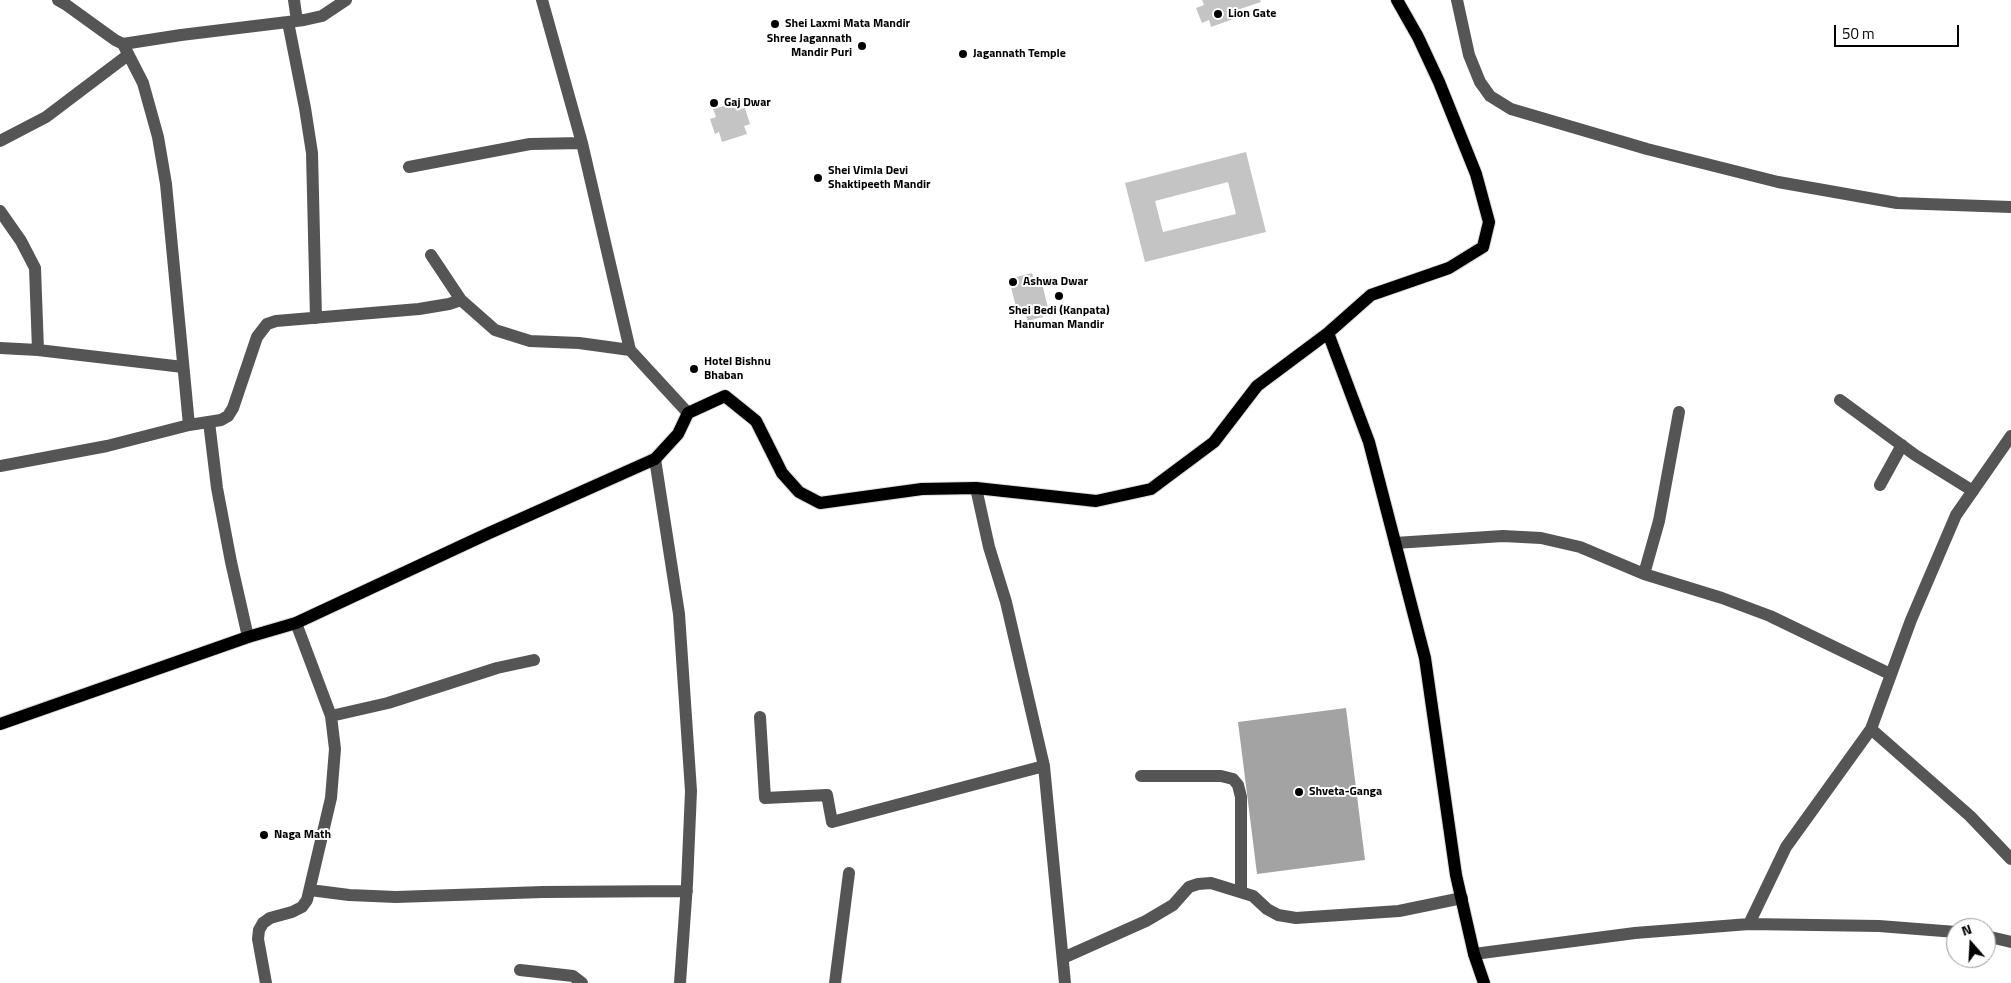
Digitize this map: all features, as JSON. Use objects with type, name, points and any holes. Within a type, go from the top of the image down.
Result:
[{"type":"main road","points":[[0,724],[248,637],[296,624],[479,538],[655,459],[678,434],[688,413],[725,396],[756,421],[782,473],[799,492],[820,503],[922,489],[976,488],[1096,501],[1151,489],[1214,442],[1257,386],[1328,333],[1371,295],[1449,268],[1483,246],[1489,222],[1476,174],[1439,82],[1418,37],[1397,0]]},
{"type":"main road","points":[[1328,333],[1369,442],[1425,658],[1455,865],[1474,954],[1484,983]]},
{"type":"street","points":[[58,0],[72,8],[126,49],[143,83],[158,137],[166,184],[189,425]]},
{"type":"street","points":[[294,0],[293,21],[312,153],[316,318]]},
{"type":"street","points":[[0,141],[46,117],[126,49],[180,35],[322,16],[346,0]]},
{"type":"street","points":[[542,0],[582,144],[630,350],[688,413]]},
{"type":"street","points":[[1457,0],[1469,55],[1480,82],[1490,96],[1511,109],[1647,149],[1778,182],[1897,203],[2011,207]]},
{"type":"street","points":[[410,167],[530,144],[582,144]]},
{"type":"street","points":[[0,211],[21,241],[35,268],[38,350]]},
{"type":"street","points":[[431,255],[461,300],[495,330],[530,341],[579,343],[630,350]]},
{"type":"street","points":[[0,466],[108,446],[189,425],[221,420],[228,416],[233,408],[262,329],[267,324],[276,321],[419,308],[450,304],[461,300]]},
{"type":"street","points":[[0,348],[38,350],[184,367]]},
{"type":"street","points":[[1840,400],[1902,446],[1973,492]]},
{"type":"street","points":[[1644,574],[1659,521],[1679,412]]},
{"type":"street","points":[[209,422],[217,488],[230,562],[248,637]]},
{"type":"street","points":[[1749,924],[1786,847],[1871,729],[1911,620],[1956,515],[2011,436]]},
{"type":"street","points":[[1880,485],[1902,446]]},
{"type":"street","points":[[655,459],[680,624],[691,791],[687,891],[680,983]]},
{"type":"street","points":[[976,488],[989,547],[1006,602],[1044,766],[1066,983]]},
{"type":"street","points":[[1395,543],[1502,536],[1541,538],[1580,547],[1644,574],[1722,598],[1770,616],[1890,674]]},
{"type":"street","points":[[266,983],[258,939],[259,930],[263,923],[270,918],[302,907],[307,900],[331,798],[335,749],[331,716],[296,624]]},
{"type":"street","points":[[331,716],[388,703],[497,668],[534,660]]},
{"type":"street","points":[[760,717],[765,798],[827,795],[832,822],[1044,766]]},
{"type":"street","points":[[1871,729],[1970,816],[2011,859]]},
{"type":"street","points":[[1141,776],[1221,776],[1233,779],[1238,785],[1241,797],[1241,892]]},
{"type":"street","points":[[835,983],[848,873]]},
{"type":"street","points":[[1063,958],[1146,921],[1173,905],[1189,887],[1198,884],[1211,883],[1254,896],[1278,916],[1296,918],[1399,911],[1462,898]]},
{"type":"street","points":[[310,890],[348,895],[396,897],[543,892],[687,891]]},
{"type":"street","points":[[1474,954],[1635,933],[1749,924],[1879,926],[1946,931]]},
{"type":"street","points":[[1996,938],[2011,942]]},
{"type":"street","points":[[520,970],[573,976],[582,983]]},
{"type":"shaded area","points":[[1346,708],[1365,860],[1257,874],[1238,722]]},
{"type":"building","name":"Lion Gate","points":[[1202,0],[1260,0],[1261,2],[1237,10],[1239,17],[1211,27],[1209,20],[1202,23],[1196,8],[1204,5]]},
{"type":"building","points":[[738,102],[740,109],[745,108],[750,124],[744,126],[747,134],[722,142],[719,132],[715,134],[710,119],[716,117],[713,109]]},
{"type":"building","points":[[1246,152],[1266,232],[1145,262],[1125,183]],"holes":[[[1228,182],[1236,214],[1163,232],[1155,201]]]},
{"type":"building","points":[[1032,273],[1034,281],[1041,279],[1048,308],[1041,309],[1043,317],[1027,321],[1026,313],[1018,315],[1011,287],[1018,285],[1016,277]]},
{"type":"place","name":"Lion Gate","points":[[1218,14]]},
{"type":"place","name":"Shei Laxmi Mata Mandir","points":[[775,24]]},
{"type":"place","name":"Shree Jagannath Mandir Puri","points":[[862,46]]},
{"type":"place","name":"Jagannath Temple","points":[[963,54]]},
{"type":"place","name":"Gaj Dwar","points":[[714,103]]},
{"type":"place","name":"Shei Vimla Devi Shaktipeeth Mandir","points":[[818,178]]},
{"type":"place","name":"Ashwa Dwar","points":[[1013,282]]},
{"type":"place","name":"Shei Bedi (Kanpata) Hanuman Mandir","points":[[1059,296]]},
{"type":"place","name":"Hotel Bishnu Bhaban","points":[[694,369]]},
{"type":"place","name":"Shveta-Ganga","points":[[1299,792]]},
{"type":"place","name":"Naga Math","points":[[264,835]]}]
